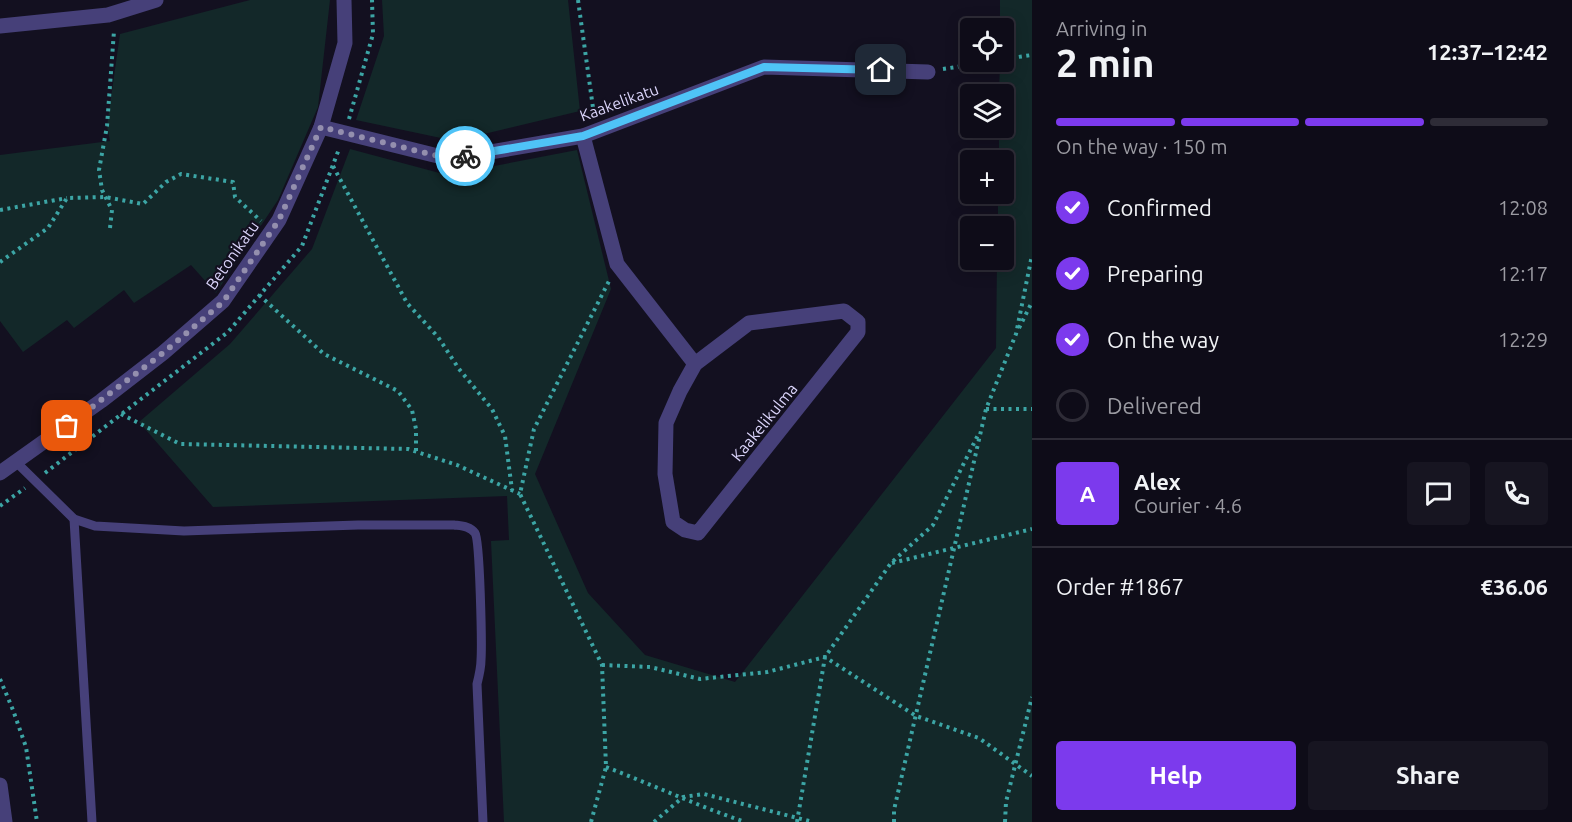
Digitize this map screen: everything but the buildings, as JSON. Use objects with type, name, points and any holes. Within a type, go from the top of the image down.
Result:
[{"type":"street","points":[[0,26],[108,15],[156,0]]},
{"type":"street","name":"Betonikatu","points":[[0,473],[154,360],[223,302],[279,220],[321,127],[345,43],[344,0]]},
{"type":"street","name":"Kaakelikatu","points":[[321,127],[450,159],[590,133],[764,67],[928,72]]},
{"type":"street","points":[[590,133],[617,264],[696,364]]},
{"type":"street","name":"Kaakelikulma","points":[[844,311],[858,322],[858,332],[698,532],[684,530],[673,522],[665,474],[666,423],[680,391],[696,364],[749,323],[844,311]]},
{"type":"street","points":[[0,785],[5,822]]},
{"type":"lane","points":[[16,462],[74,519],[95,526],[184,531],[368,525],[454,525],[466,526],[474,531],[478,538],[481,662],[477,684],[483,822]]},
{"type":"lane","points":[[74,519],[92,822]]},
{"type":"path","points":[[578,0],[590,133]]},
{"type":"path","points":[[111,228],[112,210],[102,190],[99,170],[107,126],[116,12]]},
{"type":"path","points":[[1014,58],[1032,55]]},
{"type":"path","points":[[928,72],[960,67]]},
{"type":"path","points":[[333,165],[407,303],[438,337],[459,369],[492,410],[505,436],[512,491]]},
{"type":"path","points":[[0,210],[67,198],[105,197],[143,204],[166,182],[181,174],[232,182],[234,197],[271,230]]},
{"type":"path","points":[[0,262],[48,228],[67,198]]},
{"type":"path","points":[[1016,334],[1032,255]]},
{"type":"path","points":[[591,822],[606,767],[602,665],[520,494],[534,429],[617,264]]},
{"type":"path","points":[[259,295],[324,354],[398,391],[412,410],[416,429],[416,451]]},
{"type":"path","points":[[894,822],[894,810],[986,409],[1016,334],[1032,302]]},
{"type":"path","points":[[986,409],[1032,409]]},
{"type":"path","points":[[121,414],[180,444],[408,449],[457,465],[520,494]]},
{"type":"path","points":[[797,820],[825,657],[891,563],[933,525],[981,429]]},
{"type":"path","points":[[891,563],[1032,529]]},
{"type":"path","points":[[602,665],[650,667],[700,679],[767,672],[825,657],[916,716],[979,738],[1032,776]]},
{"type":"path","points":[[0,679],[26,747],[37,822]]},
{"type":"path","points":[[1005,822],[1006,802],[1032,697]]},
{"type":"path","points":[[606,767],[683,797],[703,808],[746,822]]},
{"type":"path","points":[[654,822],[683,797],[704,794],[797,820],[813,822]]},
{"type":"green space","points":[[250,0],[330,0],[318,107],[278,200],[216,293],[191,265],[134,303],[124,290],[74,328],[67,320],[23,352],[0,321],[0,155],[110,141],[107,126],[120,34]]},
{"type":"green space","points":[[382,0],[568,0],[580,111],[455,141],[356,120],[384,36]]},
{"type":"green space","points":[[1000,0],[1032,0],[1032,822],[504,822],[491,541],[509,540],[507,496],[213,507],[139,422],[230,344],[312,249],[350,149],[447,175],[577,150],[611,289],[535,474],[588,593],[645,655],[735,682],[996,348],[997,270],[1014,270],[1014,216],[998,216],[998,204],[1014,204],[1014,150],[999,150],[999,138],[1014,138],[1014,84],[999,84],[1000,72],[1014,72],[1014,18],[1000,18]]},
{"type":"way so far","points":[[67,426],[163,353],[223,302],[279,220],[321,127],[450,159],[465,156]]},
{"type":"route","points":[[465,156],[583,136],[764,67],[881,70]]}]
